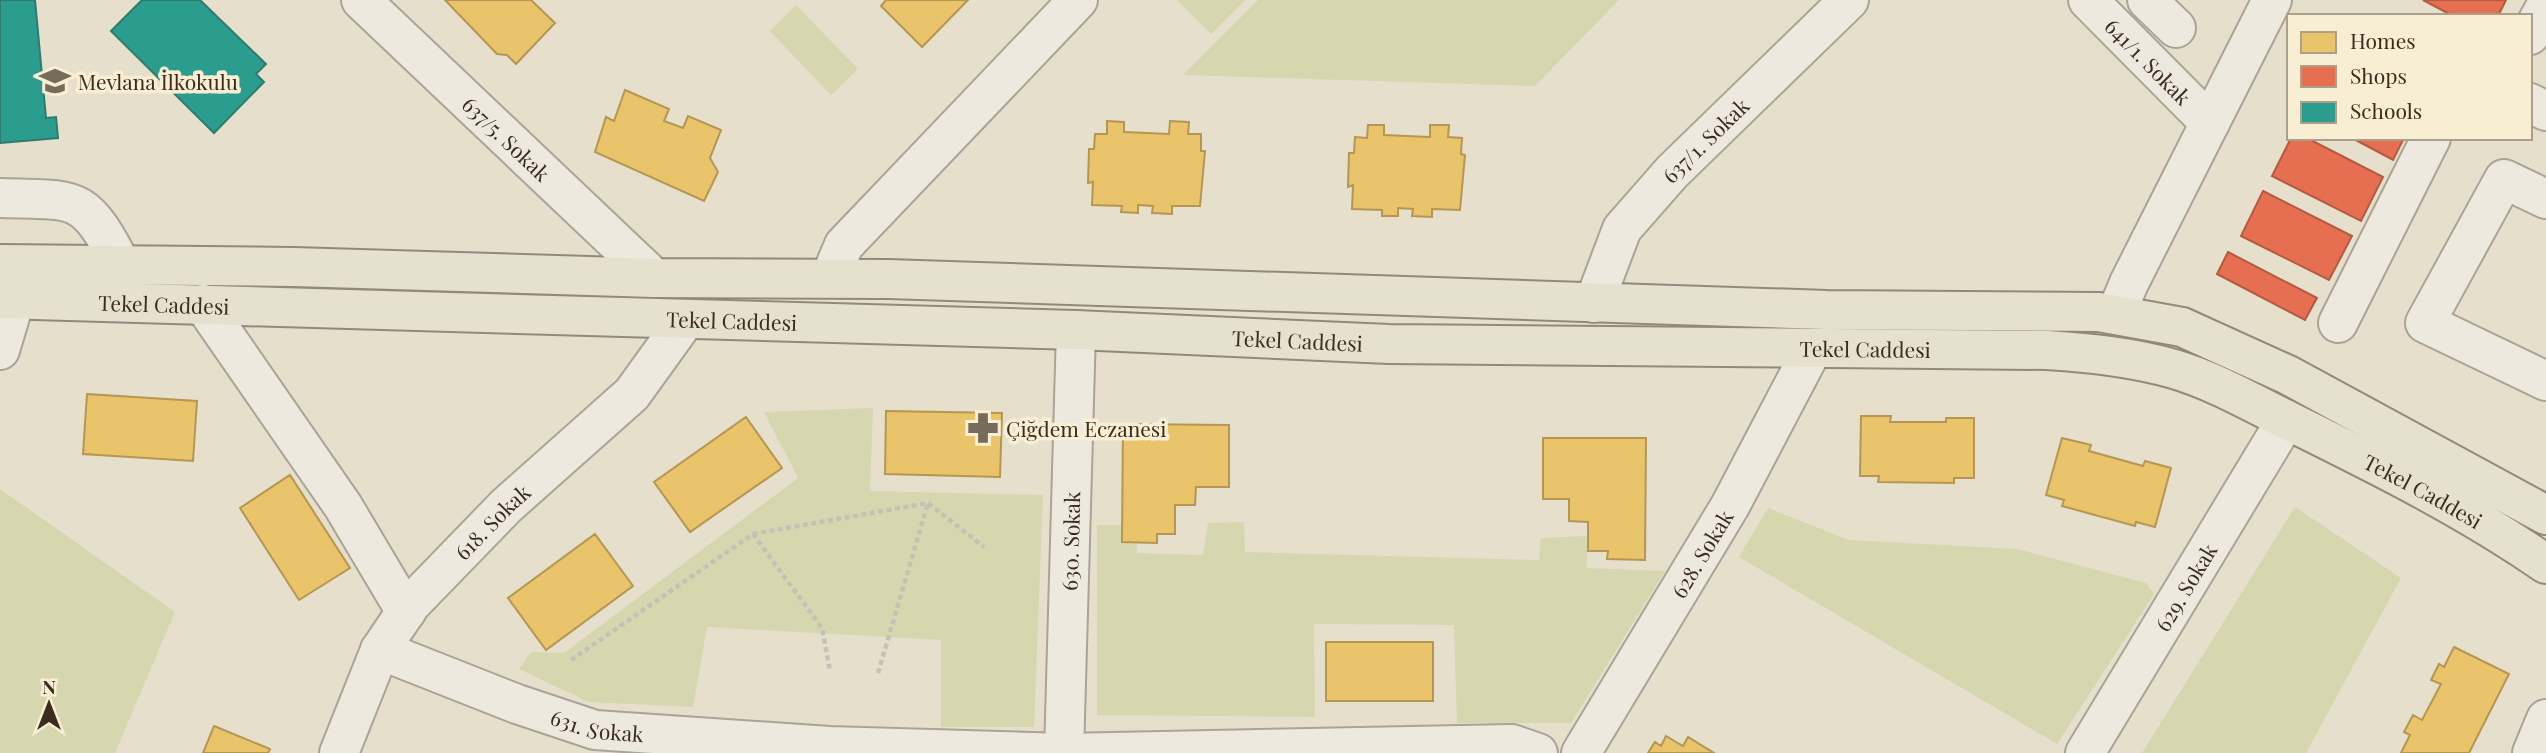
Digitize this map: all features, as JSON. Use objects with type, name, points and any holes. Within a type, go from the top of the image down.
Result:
[{"type":"main road","points":[[0,264],[294,267],[654,278],[830,278],[1594,303],[2116,314],[2182,327],[2288,375],[2546,515]]},
{"type":"main road","name":"Tekel Caddesi","points":[[8,299],[1076,330],[1389,344],[2047,351],[2105,354],[2176,370],[2286,420],[2414,483],[2487,524],[2546,564]]},
{"type":"street","name":"637/5. Sokak","points":[[361,0],[654,278]]},
{"type":"street","points":[[830,278],[844,245],[1078,0]]},
{"type":"street","name":"637/1. Sokak","points":[[1594,303],[1622,229],[1672,172],[1849,0]]},
{"type":"street","name":"641/1. Sokak","points":[[2088,0],[2210,123]]},
{"type":"street","points":[[2147,0],[2176,28]]},
{"type":"street","points":[[2116,314],[2272,0]]},
{"type":"street","points":[[2532,31],[2546,6]]},
{"type":"street","points":[[2338,324],[2430,140]]},
{"type":"street","points":[[2546,199],[2504,178],[2425,323],[2546,382]]},
{"type":"street","points":[[0,198],[60,200],[88,210],[121,265]]},
{"type":"street","points":[[0,350],[8,299]]},
{"type":"street","points":[[203,304],[343,506],[406,612]]},
{"type":"street","name":"618. Sokak","points":[[339,753],[380,650],[428,584],[506,506],[632,394],[687,319]]},
{"type":"street","name":"630. Sokak","points":[[1064,753],[1076,330]]},
{"type":"street","name":"628. Sokak","points":[[1581,753],[1730,506],[1813,348]]},
{"type":"street","name":"629. Sokak","points":[[2085,753],[2286,420]]},
{"type":"street","name":"631. Sokak","points":[[380,650],[517,704],[595,730],[829,746],[1064,753],[1512,744],[1538,753]]},
{"type":"street","points":[[2532,753],[2546,719]]},
{"type":"path","points":[[878,673],[928,503]]},
{"type":"path","points":[[571,660],[753,534],[928,503],[984,547]]},
{"type":"path","points":[[753,534],[822,628],[830,671]]},
{"type":"green space","points":[[1177,0],[1245,0],[1211,34]]},
{"type":"green space","points":[[1258,0],[1619,0],[1535,86],[1183,75]]},
{"type":"green space","points":[[796,5],[858,69],[831,95],[770,31]]},
{"type":"green space","points":[[873,408],[870,491],[1043,495],[1034,727],[941,727],[941,640],[707,627],[693,707],[589,702],[519,669],[531,652],[564,653],[798,478],[764,412]]},
{"type":"green space","points":[[0,489],[175,612],[115,753],[0,753]]},
{"type":"green space","points":[[2295,507],[2401,578],[2306,753],[2142,753]]},
{"type":"green space","points":[[1768,508],[1849,540],[2017,549],[2146,583],[2154,594],[2057,744],[1739,557]]},
{"type":"green space","points":[[1244,522],[1245,552],[1539,560],[1541,538],[1589,536],[1586,568],[1665,571],[1571,723],[1457,723],[1454,625],[1314,624],[1315,717],[1097,715],[1097,525],[1135,525],[1137,553],[1203,555],[1208,523]]},
{"type":"building: Homes","points":[[445,0],[531,0],[555,23],[516,64],[507,55],[497,54]]},
{"type":"building: Homes","points":[[886,0],[968,0],[922,47],[881,6]]},
{"type":"building: Homes","points":[[625,90],[669,109],[664,121],[683,128],[688,116],[721,130],[710,158],[718,172],[704,201],[595,152],[606,117],[614,121]]},
{"type":"building: Homes","points":[[1107,121],[1124,122],[1124,132],[1169,134],[1170,121],[1189,122],[1188,134],[1201,134],[1201,151],[1205,151],[1200,206],[1172,206],[1172,214],[1152,213],[1153,206],[1138,205],[1138,213],[1121,212],[1122,206],[1092,205],[1093,182],[1088,183],[1089,149],[1094,149],[1095,134],[1107,134]]},
{"type":"building: Homes","points":[[1368,125],[1384,125],[1384,135],[1430,137],[1430,125],[1449,125],[1448,137],[1462,138],[1461,154],[1465,155],[1460,210],[1432,209],[1432,217],[1412,216],[1413,209],[1398,208],[1398,216],[1382,216],[1382,210],[1352,209],[1353,185],[1348,187],[1349,153],[1354,153],[1355,137],[1367,138]]},
{"type":"building: Homes","points":[[87,394],[197,401],[193,461],[83,454]]},
{"type":"building: Homes","points":[[886,411],[1002,413],[1000,477],[885,474]]},
{"type":"building: Homes","points":[[1861,416],[1891,416],[1890,422],[1946,422],[1946,418],[1974,418],[1974,478],[1954,478],[1954,483],[1878,482],[1879,476],[1860,476]]},
{"type":"building: Homes","points":[[746,417],[782,468],[690,532],[654,482]]},
{"type":"building: Homes","points":[[1123,424],[1229,425],[1229,487],[1196,487],[1195,505],[1175,505],[1175,534],[1157,534],[1157,543],[1122,542]]},
{"type":"building: Homes","points":[[1543,438],[1646,438],[1645,560],[1607,559],[1608,551],[1588,551],[1588,522],[1569,521],[1569,499],[1543,499]]},
{"type":"building: Homes","points":[[2062,438],[2091,445],[2089,451],[2143,466],[2145,461],[2171,468],[2155,527],[2136,522],[2135,526],[2062,506],[2064,500],[2046,495]]},
{"type":"building: Homes","points":[[290,475],[350,568],[299,600],[240,508]]},
{"type":"building: Homes","points":[[595,534],[633,586],[546,650],[508,598]]},
{"type":"building: Homes","points":[[1326,642],[1433,642],[1433,701],[1326,701]]},
{"type":"building: Homes","points":[[2454,647],[2509,674],[2469,753],[2401,753],[2410,735],[2404,732],[2413,715],[2422,720],[2441,684],[2431,680],[2439,664],[2444,667]]},
{"type":"building: Homes","points":[[214,726],[270,749],[268,753],[203,753]]},
{"type":"building: Homes","points":[[1666,736],[1683,746],[1688,737],[1714,753],[1648,753],[1655,742],[1661,746]]},
{"type":"building: Shops","points":[[2423,0],[2506,0],[2499,14],[2449,14]]},
{"type":"building: Shops","points":[[2290,140],[2311,140],[2383,177],[2361,221],[2272,176]]},
{"type":"building: Shops","points":[[2356,140],[2403,140],[2393,160]]},
{"type":"building: Shops","points":[[2263,191],[2352,236],[2329,280],[2241,236]]},
{"type":"building: Shops","points":[[2228,252],[2317,298],[2305,320],[2217,274]]},
{"type":"building: Schools","points":[[0,0],[35,0],[46,118],[56,117],[58,138],[0,143]]},
{"type":"building: Schools","points":[[142,0],[200,0],[266,64],[256,74],[264,82],[214,133],[111,31]]},
{"type":"place","name":"Mevlana İlkokulu","points":[[55,81]]},
{"type":"place","name":"Çiğdem Eczanesi","points":[[983,428]]}]
